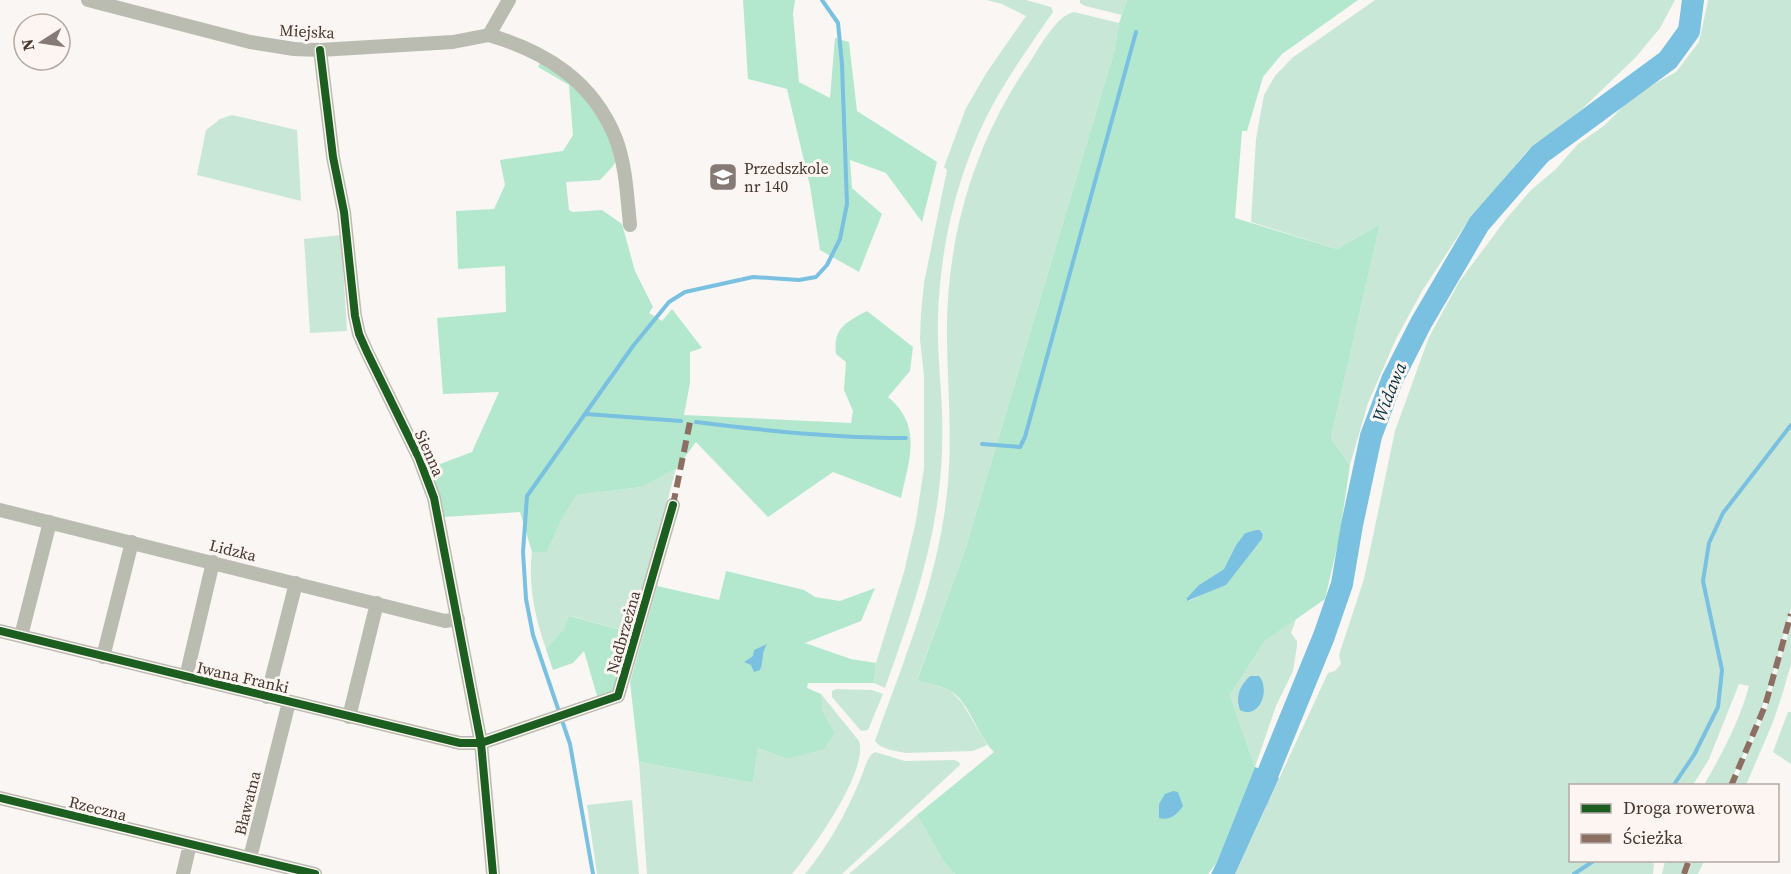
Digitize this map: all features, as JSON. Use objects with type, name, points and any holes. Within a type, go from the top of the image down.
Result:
[{"type":"street","name":"Miejska","points":[[88,0],[250,42],[294,49],[320,50],[453,42],[489,35]]},
{"type":"street","points":[[509,0],[489,35],[523,45],[549,59],[569,74],[593,101],[615,139],[623,166],[630,225]]},
{"type":"street","name":"Sienna","points":[[320,50],[333,158],[344,212],[355,316],[359,334],[431,486],[481,743],[493,874]]},
{"type":"street","name":"Nadbrzeżna","points":[[481,743],[618,696],[673,505]]},
{"type":"street","name":"Lidzka","points":[[0,510],[445,621],[458,619]]},
{"type":"street","points":[[21,636],[50,522]]},
{"type":"street","points":[[103,657],[132,542]]},
{"type":"street","points":[[186,677],[213,562]]},
{"type":"street","points":[[267,697],[296,583]]},
{"type":"street","points":[[349,717],[377,603]]},
{"type":"street","name":"Iwana Franki","points":[[0,631],[460,743],[481,743]]},
{"type":"street","name":"Bławatna","points":[[190,844],[250,858],[289,702]]},
{"type":"street","name":"Rzeczna","points":[[0,798],[190,844]]},
{"type":"street","points":[[183,874],[190,844]]},
{"type":"street","points":[[250,858],[315,874]]},
{"type":"green space","points":[[743,0],[795,0],[793,14],[799,82],[830,98],[835,38],[849,42],[857,111],[937,162],[922,222],[886,173],[850,160],[852,188],[882,214],[859,272],[820,250],[810,186],[787,89],[748,79]]},
{"type":"green space","points":[[987,0],[1026,0],[1051,7],[1053,12],[1009,77],[983,124],[962,178],[947,233],[938,318],[942,401],[942,462],[939,490],[924,566],[885,688],[874,683],[876,663],[904,572],[916,521],[924,468],[921,313],[924,283],[947,170],[944,167],[966,108],[987,72],[1026,16],[1002,4]]},
{"type":"green space","points":[[1080,0],[1127,0],[1122,15],[1085,6],[1080,3]]},
{"type":"green space","points":[[1127,0],[1358,0],[1282,54],[1263,77],[1247,131],[1242,131],[1235,218],[1337,249],[1380,224],[1331,438],[1350,465],[1339,539],[1325,599],[1265,641],[1230,695],[1255,767],[1217,862],[1208,874],[955,874],[944,862],[917,815],[994,752],[956,695],[949,690],[917,680],[965,550],[1114,52],[1119,23]],"holes":[[[1260,530],[1263,533],[1262,539],[1226,584],[1189,601],[1199,585],[1224,569],[1245,533]]]},
{"type":"green space","points":[[1375,0],[1675,0],[1660,28],[1636,57],[1582,109],[1527,151],[1466,224],[1422,291],[1396,339],[1368,403],[1350,465],[1331,438],[1380,224],[1337,249],[1251,222],[1256,139],[1264,95],[1275,76],[1292,58]]},
{"type":"green space","points":[[1708,0],[1791,0],[1791,608],[1757,721],[1729,784],[1705,784],[1741,711],[1749,686],[1739,684],[1709,759],[1694,784],[1569,784],[1569,862],[1652,862],[1654,864],[1653,874],[1235,874],[1328,673],[1335,671],[1341,664],[1339,655],[1364,579],[1395,431],[1429,337],[1459,282],[1506,219],[1531,190],[1556,169],[1578,144],[1605,125],[1634,95],[1676,72],[1699,42]]},
{"type":"green space","points":[[1074,12],[1119,23],[1114,52],[965,550],[917,679],[951,691],[963,704],[987,745],[973,751],[906,753],[890,750],[875,741],[924,602],[944,516],[950,449],[948,303],[951,266],[958,230],[979,159],[1010,93],[1055,25]]},
{"type":"green space","points":[[542,59],[578,87],[612,139],[617,159],[600,180],[566,182],[569,210],[573,212],[602,210],[622,224],[635,271],[653,307],[649,313],[662,321],[672,309],[702,348],[690,352],[690,383],[684,415],[851,423],[853,411],[844,390],[846,362],[836,354],[837,338],[847,323],[867,311],[913,347],[910,371],[888,397],[899,408],[910,432],[910,457],[901,498],[833,472],[768,517],[696,442],[676,469],[642,487],[577,495],[561,521],[547,552],[532,552],[520,512],[443,517],[432,467],[472,452],[499,392],[443,394],[437,318],[506,312],[505,266],[458,269],[456,211],[494,209],[505,185],[500,160],[563,151],[573,135],[569,85],[538,67]]},
{"type":"green space","points":[[232,115],[297,130],[301,201],[197,175],[206,130],[220,119]]},
{"type":"green space","points":[[341,235],[347,331],[310,333],[304,239]]},
{"type":"green space","points":[[676,469],[631,633],[571,616],[563,630],[546,649],[533,601],[532,552],[547,552],[561,521],[577,495],[642,487]]},
{"type":"green space","points":[[726,571],[804,590],[815,597],[840,601],[875,588],[861,621],[805,643],[851,659],[876,663],[874,683],[808,683],[807,688],[821,694],[822,711],[835,733],[824,749],[787,759],[758,748],[753,783],[639,762],[630,682],[657,586],[719,600]]},
{"type":"green space","points":[[570,616],[631,633],[614,692],[597,696],[584,651],[573,663],[553,670],[546,649],[563,630]]},
{"type":"green space","points":[[1296,619],[1291,633],[1297,641],[1293,671],[1276,706],[1255,767],[1230,695],[1265,641]]},
{"type":"green space","points":[[1791,624],[1791,664],[1773,722],[1746,784],[1734,784],[1765,714]]},
{"type":"green space","points":[[836,689],[872,690],[883,694],[868,730],[861,731],[832,697],[832,691]]},
{"type":"green space","points":[[821,694],[859,741],[860,754],[847,790],[836,810],[792,874],[647,874],[639,762],[753,783],[758,748],[787,759],[824,748],[835,733],[821,711]]},
{"type":"green space","points":[[1788,712],[1791,712],[1791,764],[1773,752]]},
{"type":"green space","points":[[875,752],[905,761],[954,760],[960,765],[842,874],[805,874],[843,817],[868,760]]},
{"type":"green space","points":[[632,800],[639,874],[597,874],[587,805]]},
{"type":"green space","points":[[917,815],[944,862],[955,874],[849,874]]},
{"type":"green space","points":[[1665,862],[1687,862],[1683,874],[1662,874]]},
{"type":"green space","points":[[1692,862],[1704,862],[1698,874],[1688,874]]},
{"type":"water","points":[[1260,530],[1263,534],[1262,539],[1226,585],[1187,601],[1199,585],[1224,569],[1245,533]]},
{"type":"water","points":[[767,644],[760,670],[754,672],[751,665],[744,662],[753,656],[754,650]]},
{"type":"water","points":[[1250,676],[1259,676],[1264,689],[1258,707],[1247,712],[1240,710],[1238,696],[1241,687]]},
{"type":"water","points":[[1255,767],[1279,778],[1235,874],[1211,874],[1217,862]]},
{"type":"water","points":[[1178,792],[1183,806],[1166,819],[1159,818],[1159,804],[1165,794]]},
{"type":"waterway","points":[[593,874],[570,744],[533,635],[526,599],[523,552],[527,496],[633,346],[669,302],[685,292],[753,277],[799,280],[816,277],[827,265],[840,239],[847,204],[842,64],[838,23],[822,0]]},
{"type":"waterway","name":"Widawa","points":[[1257,800],[1324,636],[1342,584],[1371,436],[1392,380],[1421,323],[1479,224],[1540,154],[1668,60],[1689,31],[1693,0]]},
{"type":"waterway","points":[[982,444],[1020,447],[1025,437],[1136,32]]},
{"type":"waterway","points":[[586,414],[681,421]]},
{"type":"waterway","points":[[696,422],[801,433],[906,438]]},
{"type":"waterway","points":[[1674,784],[1694,755],[1718,707],[1722,670],[1703,581],[1709,543],[1723,513],[1791,425]]},
{"type":"waterway","points":[[1574,874],[1592,862]]},
{"type":"marked path","points":[[673,505],[690,422]]},
{"type":"marked path","points":[[1732,784],[1765,706],[1791,614]]},
{"type":"marked path","points":[[1684,874],[1688,862]]},
{"type":"cycle path","points":[[320,50],[333,157],[344,212],[355,316],[359,334],[419,458],[434,498],[481,743],[493,874]]},
{"type":"cycle path","points":[[0,631],[460,743],[481,743],[618,696],[673,505]]},
{"type":"cycle path","points":[[0,798],[315,874]]},
{"type":"place","name":"Przedszkole nr 140","points":[[723,177]]}]
